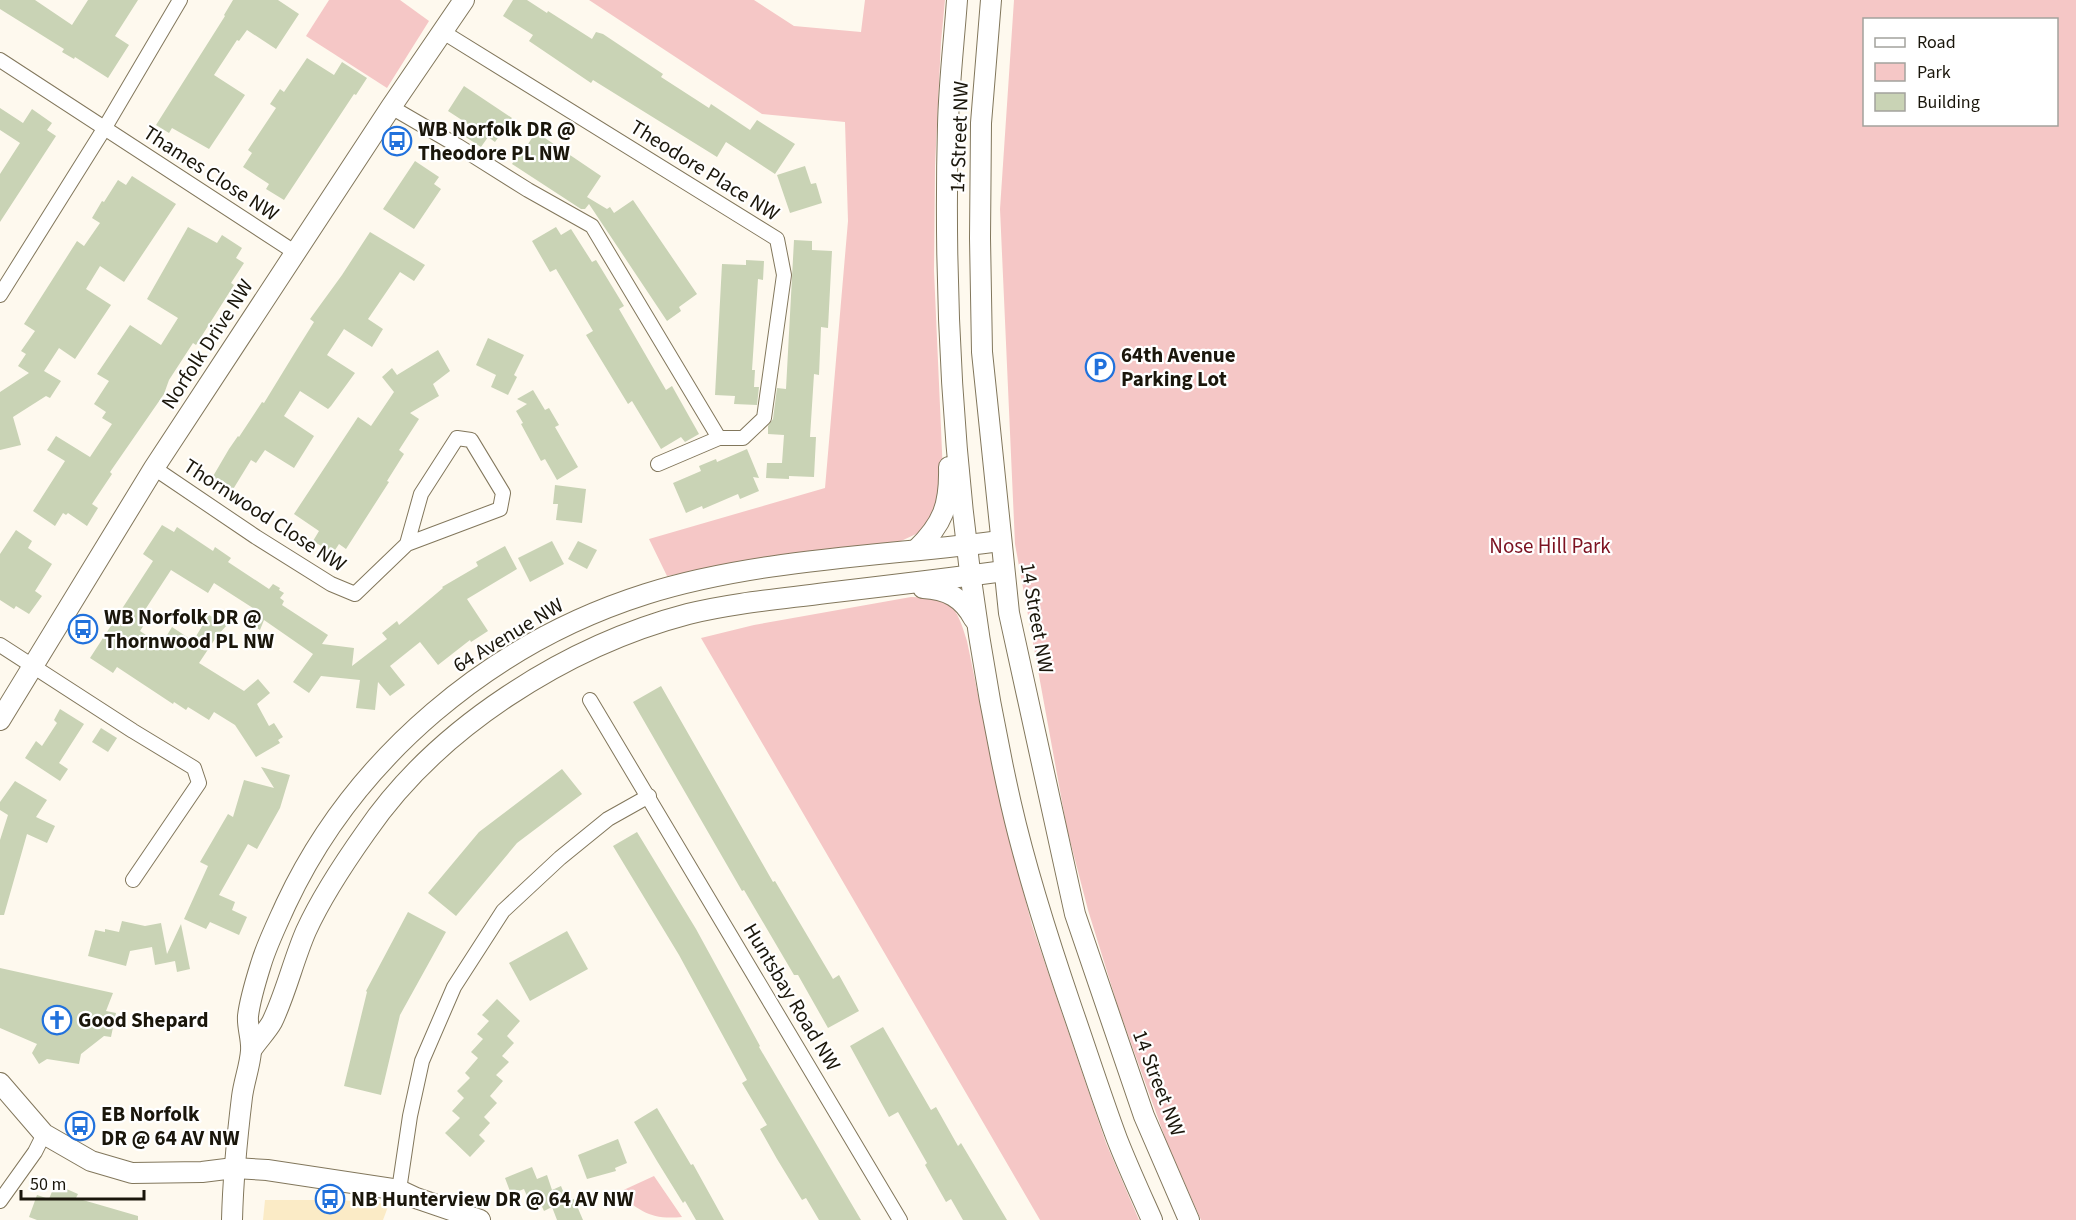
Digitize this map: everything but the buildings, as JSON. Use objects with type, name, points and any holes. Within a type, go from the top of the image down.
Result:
[{"type":"main road","name":"Norfolk Drive NW","points":[[0,720],[154,468],[464,0]]},
{"type":"main road","name":"14 Street NW","points":[[957,0],[948,121],[946,229],[953,381],[966,546],[976,623],[1012,807],[1042,921],[1117,1140],[1152,1220]]},
{"type":"main road","name":"14 Street NW","points":[[991,0],[981,123],[982,352],[1009,613],[1075,914],[1144,1116],[1189,1220]]},
{"type":"main road","points":[[916,550],[941,521],[949,488],[948,396],[953,381]]},
{"type":"main road","name":"64 Avenue NW","points":[[232,1220],[234,1168],[242,1093],[252,1049],[248,1017],[262,962],[299,877],[328,829],[360,787],[399,743],[447,700],[495,666],[551,633],[601,610],[647,594],[701,579],[769,568],[1001,542]]},
{"type":"main road","name":"64 Avenue NW","points":[[252,1049],[272,1023],[307,930],[338,874],[368,829],[407,781],[444,746],[487,711],[537,677],[594,647],[687,615],[727,606],[1004,571]]},
{"type":"main road","points":[[875,587],[929,588],[944,591],[957,596],[970,610],[976,623]]},
{"type":"main road","points":[[0,1083],[45,1134],[90,1161],[132,1173],[201,1172],[234,1168],[267,1170],[399,1190],[480,1220]]},
{"type":"street","points":[[0,295],[104,129],[180,0]]},
{"type":"street","name":"Theodore Place NW","points":[[443,32],[777,239],[784,275],[764,418],[743,438],[719,438],[658,464]]},
{"type":"street","name":"Thames Close NW","points":[[0,60],[296,253]]},
{"type":"street","points":[[391,108],[592,226],[719,438]]},
{"type":"street","name":"Thornwood Close NW","points":[[154,468],[322,578],[356,594],[407,544],[500,509],[503,493],[471,440],[457,438],[420,494],[407,544]]},
{"type":"street","points":[[0,645],[194,768],[199,783],[133,880]]},
{"type":"street","name":"Huntsbay Road NW","points":[[590,700],[900,1220]]},
{"type":"street","points":[[399,1190],[410,1116],[422,1061],[454,987],[504,911],[560,858],[608,819],[649,796]]},
{"type":"street","points":[[0,1201],[45,1134]]},
{"type":"shaded area","points":[[265,1200],[340,1200],[389,1204],[383,1220],[263,1220]]},
{"type":"green space","points":[[329,0],[400,0],[429,21],[387,88],[306,36]]},
{"type":"green space","points":[[589,0],[754,0],[794,26],[861,32],[865,0],[945,0],[935,166],[934,271],[943,474],[937,507],[929,528],[901,541],[775,556],[667,576],[649,539],[825,488],[848,221],[845,122],[762,114]]},
{"type":"green space","name":"Nose Hill Park","points":[[1014,0],[2076,0],[2076,1220],[1201,1220],[1167,1143],[1118,1007],[1088,910],[1067,829],[1015,544],[1000,209]]},
{"type":"green space","points":[[911,597],[935,599],[950,606],[955,611],[963,629],[1002,811],[1032,925],[1106,1143],[1139,1220],[1040,1220],[701,638],[754,625]]},
{"type":"green space","points":[[654,1176],[682,1217],[662,1217],[647,1213],[617,1193]]},
{"type":"place","name":"WB Norfolk DR @ Theodore PL NW","points":[[397,141]]},
{"type":"place","name":"64th Avenue Parking Lot","points":[[1100,367]]},
{"type":"place","name":"WB Norfolk DR @ Thornwood PL NW","points":[[83,629]]},
{"type":"place","name":"Good Shepard","points":[[57,1020]]},
{"type":"place","name":"EB Norfolk DR @ 64 AV NW","points":[[80,1126]]},
{"type":"place","name":"NB Hunterview DR @ 64 AV NW","points":[[330,1199]]}]
